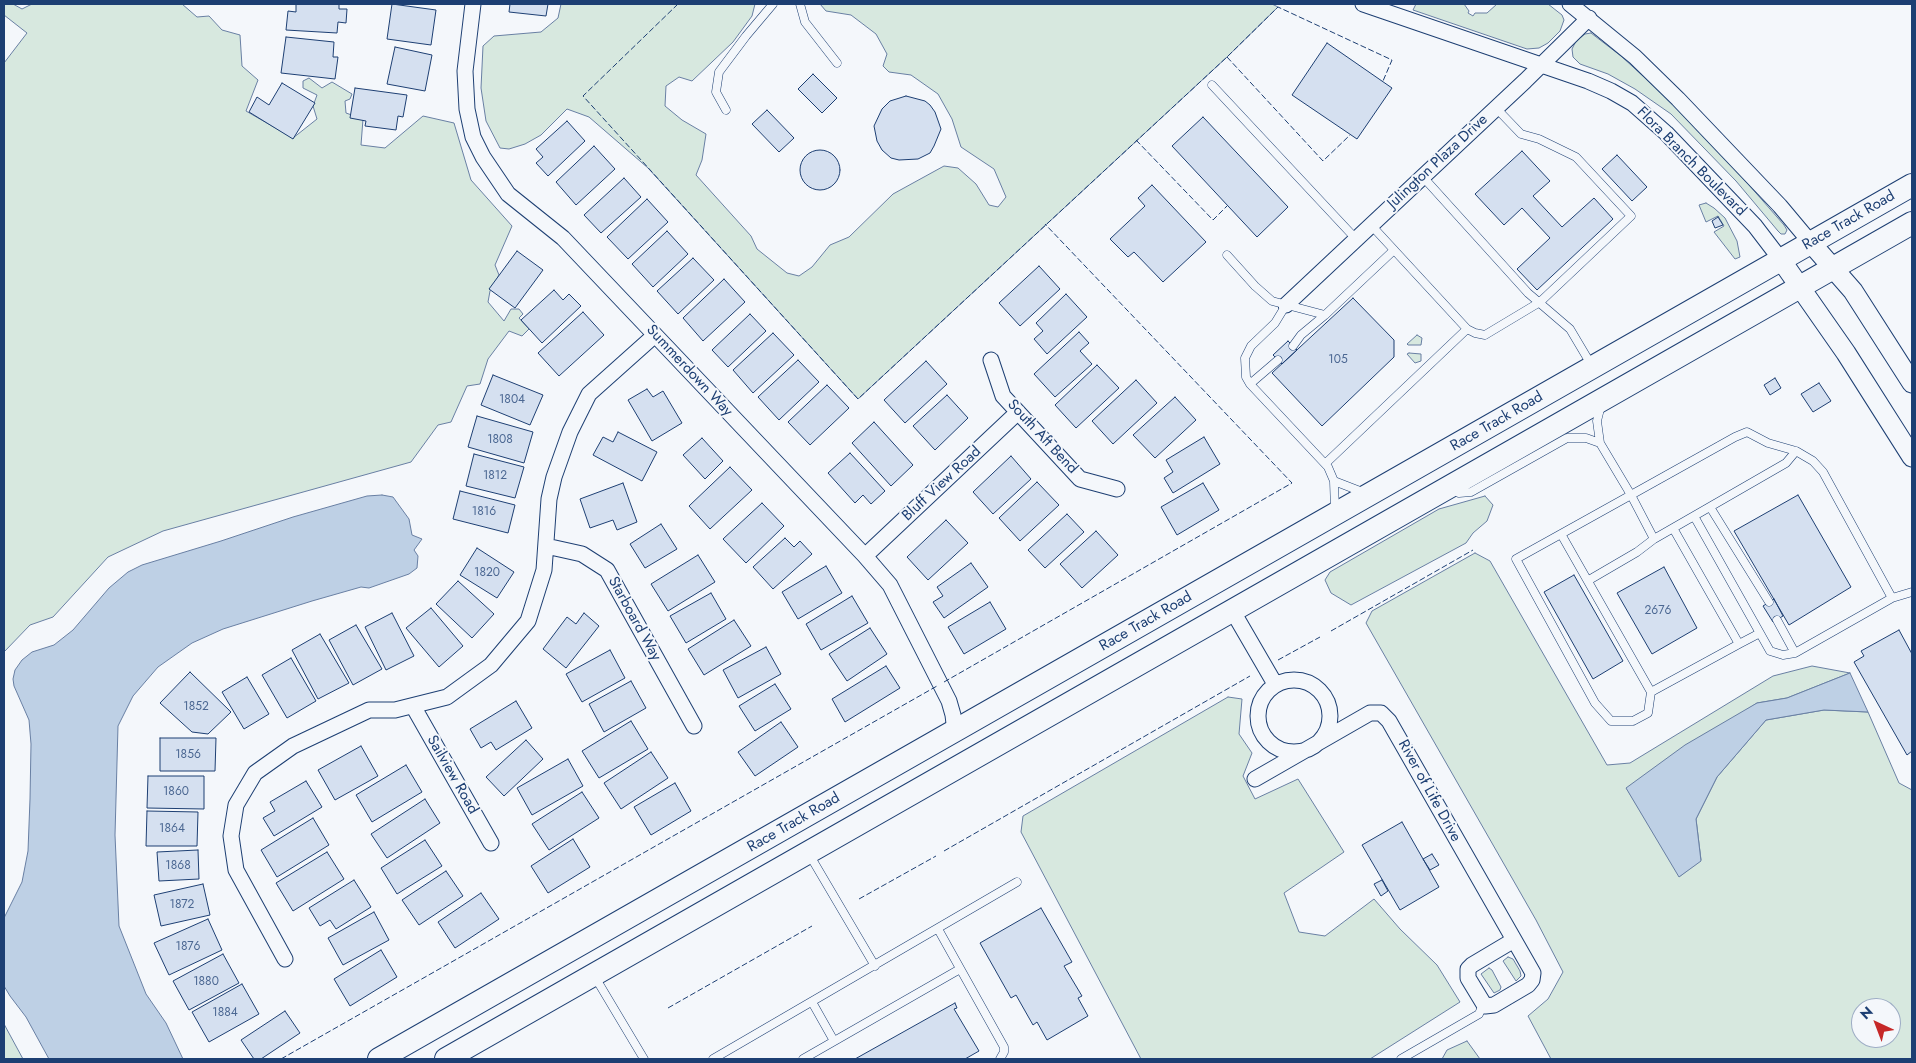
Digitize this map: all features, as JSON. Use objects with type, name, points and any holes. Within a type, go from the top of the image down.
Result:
[{"type":"main road","name":"Race Track Road","points":[[379,1059],[1912,185]]},
{"type":"main road","points":[[446,1059],[1912,223]]},
{"type":"main road","points":[[1216,582],[1232,610]]},
{"type":"main road","points":[[577,946],[594,975]]},
{"type":"street","name":"Summerdown Way","points":[[473,4],[465,72],[467,110],[473,137],[483,157],[508,194],[563,238],[865,556],[890,585],[949,701],[955,732]]},
{"type":"street","name":"Flora Branch Boulevard","points":[[1363,4],[1542,65],[1603,88],[1632,103],[1666,133],[1755,226],[1801,286],[1846,352],[1912,456]]},
{"type":"street","points":[[1570,4],[1635,57],[1692,112],[1780,206],[1853,291],[1912,383]]},
{"type":"street","name":"Julington Plaza Drive","points":[[1286,305],[1542,65],[1589,18]]},
{"type":"street","points":[[285,959],[236,870],[231,836],[236,805],[255,774],[293,746],[369,710],[395,710],[447,697],[491,665],[528,621],[544,570],[549,499],[554,477],[570,432],[589,394],[655,335]]},
{"type":"street","name":"South Aft Bend","points":[[990,360],[1002,396],[1080,479],[1117,489]]},
{"type":"street","name":"Bluff View Road","points":[[865,556],[1018,412]]},
{"type":"street","name":"Starboard Way","points":[[546,546],[582,554],[607,570],[694,726]]},
{"type":"street","points":[[1232,610],[1275,684]]},
{"type":"street","name":"River of Life Drive","points":[[1287,680],[1304,681],[1319,690],[1328,703],[1330,725],[1325,734],[1312,747],[1295,752],[1285,752],[1273,745],[1262,732],[1258,716],[1260,703],[1275,684],[1287,680]]},
{"type":"street","name":"Sailview Road","points":[[413,706],[491,843]]},
{"type":"street","name":"River of Life Drive","points":[[1254,779],[1370,713],[1378,712],[1387,717],[1533,973],[1532,980],[1528,985],[1494,1005],[1488,1007],[1483,1004]]},
{"type":"street","points":[[1483,1004],[1468,978],[1468,969],[1514,940]]},
{"type":"lane","points":[[726,110],[716,92],[719,72],[773,4]]},
{"type":"lane","points":[[800,4],[805,22],[837,63]]},
{"type":"lane","points":[[1212,85],[1356,239]]},
{"type":"lane","points":[[1371,225],[1467,328],[1475,333],[1485,335],[1540,302],[1631,216],[1576,157],[1539,139],[1521,134],[1496,108]]},
{"type":"lane","points":[[1423,176],[1528,293],[1570,329],[1593,368]]},
{"type":"lane","points":[[1291,344],[1394,250]]},
{"type":"lane","points":[[1227,256],[1272,301],[1325,315]]},
{"type":"lane","points":[[1286,305],[1275,323],[1251,346],[1245,358],[1246,377],[1250,384],[1326,463],[1334,481],[1335,515]]},
{"type":"lane","points":[[1326,463],[1467,328]]},
{"type":"lane","points":[[1250,384],[1276,358]]},
{"type":"lane","points":[[1602,400],[1597,421],[1600,442],[1654,539]]},
{"type":"lane","points":[[1562,534],[1651,692],[1648,713],[1634,721],[1611,721],[1595,702],[1516,559],[1735,437],[1747,432],[1768,443],[1796,451],[1813,461],[1823,472],[1892,598]]},
{"type":"lane","points":[[1448,488],[1460,493],[1471,492],[1568,438],[1586,438],[1600,442]]},
{"type":"lane","points":[[1589,580],[1637,552],[1654,539],[1786,463],[1796,451]]},
{"type":"lane","points":[[1334,481],[1370,495]]},
{"type":"lane","points":[[1710,507],[1768,602]]},
{"type":"lane","points":[[1694,516],[1770,651],[1784,655],[1795,653],[1892,598],[1911,594]]},
{"type":"lane","points":[[1673,528],[1739,644]]},
{"type":"lane","points":[[1777,620],[1795,653]]},
{"type":"lane","points":[[1651,692],[1760,633]]},
{"type":"lane","points":[[808,853],[875,966]]},
{"type":"lane","points":[[713,1059],[1017,882]]},
{"type":"lane","points":[[938,929],[1004,1047],[1004,1052],[1000,1059]]},
{"type":"lane","points":[[803,1059],[960,969]]},
{"type":"lane","points":[[594,975],[644,1059]]},
{"type":"lane","points":[[812,1002],[834,1041]]},
{"type":"lane","points":[[1401,1059],[1479,1014],[1483,1004]]},
{"type":"shaded area","points":[[4,4],[13,4],[22,9],[32,4],[182,4],[197,17],[209,16],[222,30],[240,35],[242,66],[258,80],[246,111],[293,138],[317,119],[313,106],[317,95],[303,88],[303,81],[309,78],[322,88],[332,82],[352,94],[350,99],[345,101],[346,113],[363,119],[361,145],[385,148],[423,116],[454,123],[471,180],[512,226],[495,265],[499,275],[490,291],[488,302],[504,321],[511,309],[519,309],[523,314],[519,318],[529,329],[522,336],[509,331],[488,359],[480,384],[467,386],[451,422],[438,425],[411,462],[163,531],[108,557],[53,617],[30,625],[4,652],[4,63],[27,33],[4,15]]},
{"type":"shaded area","points":[[561,4],[755,4],[752,16],[733,42],[692,81],[679,77],[666,86],[665,106],[682,120],[706,134],[702,160],[696,175],[751,236],[757,249],[787,273],[799,276],[812,267],[830,245],[849,237],[893,194],[944,166],[958,168],[976,184],[989,205],[998,207],[1006,197],[994,169],[961,147],[952,119],[938,94],[911,75],[889,72],[883,66],[887,54],[876,34],[851,15],[826,11],[820,4],[1272,4],[1278,7],[1227,57],[858,399],[648,168],[589,117],[567,109],[541,135],[525,144],[509,149],[500,148],[486,121],[481,88],[483,46],[494,36],[541,32],[558,18]]},
{"type":"shaded area","points":[[1416,4],[1464,4],[1469,11],[1468,13],[1473,16],[1475,13],[1487,13],[1497,4],[1548,4],[1562,15],[1564,20],[1560,31],[1548,43],[1539,48],[1527,49],[1413,10]]},
{"type":"shaded area","points":[[1591,33],[1621,56],[1677,107],[1784,225],[1787,230],[1785,234],[1781,234],[1778,231],[1736,181],[1671,114],[1635,89],[1608,74],[1580,64],[1573,57],[1572,49],[1576,41],[1585,34]]},
{"type":"shaded area","points":[[1706,203],[1725,218],[1737,241],[1740,257],[1735,259],[1714,232],[1724,226],[1718,216],[1706,222],[1699,205]]},
{"type":"shaded area","points":[[1417,335],[1422,338],[1421,345],[1407,344]]},
{"type":"shaded area","points":[[1407,354],[1421,354],[1421,361],[1415,363]]},
{"type":"shaded area","points":[[1485,496],[1493,505],[1487,521],[1473,533],[1466,543],[1351,605],[1331,593],[1325,580],[1330,572],[1439,509]]},
{"type":"shaded area","points":[[1475,553],[1490,561],[1607,765],[1630,763],[1773,676],[1812,666],[1850,673],[1787,698],[1757,703],[1627,789],[1680,876],[1701,860],[1696,819],[1717,777],[1766,720],[1824,710],[1868,712],[1899,783],[1912,790],[1912,1059],[1551,1059],[1528,1016],[1548,999],[1563,972],[1536,920],[1366,623],[1372,611]]},
{"type":"shaded area","points":[[1228,697],[1242,699],[1239,734],[1252,753],[1243,776],[1255,799],[1298,779],[1344,852],[1284,893],[1299,932],[1325,936],[1374,899],[1400,929],[1437,965],[1460,1002],[1370,1059],[1141,1059],[1021,832],[1023,816]]},
{"type":"shaded area","points":[[1508,957],[1513,959],[1520,971],[1521,976],[1516,981],[1503,961]]},
{"type":"shaded area","points":[[1489,968],[1501,987],[1500,990],[1494,993],[1481,974]]},
{"type":"shaded area","points":[[4,1024],[23,1059],[4,1059]]},
{"type":"shaded area","points":[[1467,1041],[1480,1059],[1442,1059],[1447,1050]]},
{"type":"water","points":[[382,495],[393,497],[409,519],[412,535],[422,539],[414,550],[418,556],[417,568],[409,574],[369,588],[361,587],[312,601],[223,629],[192,643],[158,667],[133,696],[118,726],[115,835],[119,926],[146,994],[166,1023],[183,1059],[49,1059],[26,1017],[4,986],[4,918],[22,882],[28,851],[30,799],[31,744],[29,720],[14,686],[15,670],[22,660],[32,652],[54,645],[73,630],[109,588],[128,572],[142,565],[293,517],[367,496]]},
{"type":"water","points":[[1850,673],[1868,712],[1824,710],[1766,720],[1717,777],[1696,819],[1701,861],[1679,877],[1626,788],[1685,745],[1757,703],[1787,698]]},
{"type":"building","points":[[296,4],[339,4],[339,9],[347,9],[346,23],[338,22],[337,33],[286,30],[288,11],[296,12]]},
{"type":"building","points":[[392,4],[436,10],[431,45],[387,39]]},
{"type":"building","points":[[510,4],[548,4],[546,16],[509,12]]},
{"type":"building","points":[[286,37],[334,42],[333,57],[338,57],[335,79],[281,73]]},
{"type":"building","points":[[1327,43],[1392,88],[1357,139],[1292,95]]},
{"type":"building","points":[[395,47],[432,55],[425,91],[387,84]]},
{"type":"building","points":[[813,74],[837,98],[822,113],[798,89]]},
{"type":"building","points":[[282,83],[315,103],[293,139],[249,112],[257,97],[269,105]]},
{"type":"building","points":[[355,88],[407,95],[403,117],[398,116],[396,130],[365,126],[366,121],[350,118]]},
{"type":"building","points":[[906,96],[925,101],[930,105],[935,112],[941,129],[930,153],[918,159],[899,160],[891,158],[882,150],[877,141],[874,126],[882,109],[890,101]]},
{"type":"building","points":[[767,110],[794,138],[779,152],[752,124]]},
{"type":"building","points":[[1203,117],[1288,207],[1257,237],[1172,146]]},
{"type":"building","points":[[567,121],[585,141],[548,176],[536,163],[543,157],[536,149]]},
{"type":"building","points":[[594,146],[615,169],[576,205],[556,182]]},
{"type":"building","points":[[824,150],[831,153],[837,159],[840,170],[839,178],[831,187],[824,190],[816,190],[809,187],[801,178],[800,166],[803,159],[812,151]]},
{"type":"building","points":[[1522,151],[1550,181],[1533,196],[1562,227],[1594,198],[1613,219],[1537,290],[1517,269],[1550,238],[1522,208],[1504,225],[1475,194]]},
{"type":"building","points":[[1617,155],[1647,187],[1632,201],[1602,169]]},
{"type":"building","points":[[624,178],[641,197],[601,233],[584,215]]},
{"type":"building","points":[[1152,185],[1206,242],[1163,282],[1134,252],[1128,257],[1110,239],[1145,206],[1138,198]]},
{"type":"building","points":[[647,199],[668,222],[628,259],[607,237]]},
{"type":"building","points":[[1718,217],[1723,225],[1715,228],[1712,221]]},
{"type":"building","points":[[667,231],[688,254],[653,287],[632,264]]},
{"type":"building","points":[[517,251],[543,270],[515,308],[489,289]]},
{"type":"building","points":[[693,258],[714,280],[678,314],[657,291]]},
{"type":"building","points":[[1039,266],[1060,289],[1020,326],[999,303]]},
{"type":"building","points":[[724,279],[745,302],[703,341],[683,318]]},
{"type":"building","points":[[554,290],[563,300],[569,294],[581,306],[542,343],[521,320]]},
{"type":"building","points":[[1066,294],[1087,317],[1047,354],[1034,339],[1043,331],[1036,323]]},
{"type":"building","points":[[1353,298],[1394,340],[1394,357],[1322,426],[1272,373]]},
{"type":"building","points":[[583,312],[604,335],[559,376],[538,353]]},
{"type":"building","points":[[750,314],[766,331],[728,367],[712,350]]},
{"type":"building","points":[[1079,332],[1089,343],[1080,351],[1092,364],[1055,397],[1034,374]]},
{"type":"building","points":[[773,333],[794,355],[753,393],[733,370]]},
{"type":"building","points":[[1288,341],[1297,350],[1282,364],[1273,355]]},
{"type":"building","points":[[798,360],[819,382],[779,420],[758,397]]},
{"type":"building","points":[[926,361],[947,384],[905,423],[884,400]]},
{"type":"building","points":[[1097,365],[1119,388],[1076,428],[1055,405]]},
{"type":"building","points":[[493,375],[543,395],[530,425],[481,405]]},
{"type":"building","points":[[1775,378],[1781,388],[1770,395],[1764,385]]},
{"type":"building","points":[[1136,380],[1157,403],[1113,444],[1092,421]]},
{"type":"building","points":[[1819,383],[1831,401],[1813,412],[1801,394]]},
{"type":"building","points":[[827,385],[849,408],[810,445],[788,422]]},
{"type":"building","points":[[647,389],[653,397],[663,391],[682,423],[652,441],[628,400]]},
{"type":"building","points":[[947,395],[968,418],[935,450],[913,426]]},
{"type":"building","points":[[1175,397],[1196,420],[1155,458],[1133,435]]},
{"type":"building","points":[[477,416],[533,432],[524,463],[468,447]]},
{"type":"building","points":[[874,422],[913,465],[891,486],[852,443]]},
{"type":"building","points":[[618,432],[657,452],[642,481],[593,455],[603,437],[613,442]]},
{"type":"building","points":[[1204,437],[1220,464],[1173,493],[1164,478],[1173,472],[1166,460]]},
{"type":"building","points":[[702,438],[723,461],[705,479],[683,455]]},
{"type":"building","points":[[850,453],[885,491],[871,504],[863,495],[855,503],[828,473]]},
{"type":"building","points":[[474,454],[524,467],[515,498],[466,486]]},
{"type":"building","points":[[1011,456],[1031,479],[993,514],[973,492]]},
{"type":"building","points":[[730,467],[752,490],[710,529],[689,506]]},
{"type":"building","points":[[1037,482],[1059,505],[1020,541],[999,518]]},
{"type":"building","points":[[623,483],[637,522],[617,530],[613,520],[590,528],[580,499]]},
{"type":"building","points":[[1203,483],[1219,510],[1177,535],[1161,507]]},
{"type":"building","points":[[460,491],[515,505],[508,533],[453,519]]},
{"type":"building","points":[[1798,495],[1851,587],[1789,625],[1734,531]]},
{"type":"building","points":[[762,503],[784,526],[746,563],[723,539]]},
{"type":"building","points":[[1067,514],[1084,532],[1045,568],[1028,550]]},
{"type":"building","points":[[946,520],[968,543],[928,580],[907,557]]},
{"type":"building","points":[[661,524],[677,549],[645,568],[630,544]]},
{"type":"building","points":[[1096,531],[1118,555],[1082,588],[1060,564]]},
{"type":"building","points":[[785,538],[794,547],[800,541],[812,554],[773,589],[753,567]]},
{"type":"building","points":[[477,548],[514,572],[497,598],[460,575]]},
{"type":"building","points":[[698,555],[715,582],[668,611],[651,584]]},
{"type":"building","points":[[971,563],[988,587],[944,618],[933,602],[943,596],[937,587]]},
{"type":"building","points":[[826,566],[842,593],[798,619],[782,592]]},
{"type":"building","points":[[1664,567],[1697,628],[1652,654],[1617,593]]},
{"type":"building","points":[[1574,575],[1623,661],[1593,679],[1544,592]]},
{"type":"building","points":[[458,581],[494,614],[472,638],[436,604]]},
{"type":"building","points":[[711,593],[726,619],[686,643],[670,616]]},
{"type":"building","points":[[852,596],[868,623],[821,650],[806,624]]},
{"type":"building","points":[[1774,599],[1783,616],[1773,622],[1763,606]]},
{"type":"building","points":[[990,602],[1006,629],[964,654],[948,627]]},
{"type":"building","points":[[431,608],[463,646],[439,667],[406,628]]},
{"type":"building","points":[[392,613],[414,656],[386,670],[365,627]]},
{"type":"building","points":[[584,613],[599,626],[566,668],[543,649],[567,617],[576,624]]},
{"type":"building","points":[[734,620],[751,646],[704,675],[688,649]]},
{"type":"building","points":[[356,625],[382,669],[353,685],[329,640]]},
{"type":"building","points":[[870,628],[887,654],[847,681],[829,654]]},
{"type":"building","points":[[1899,630],[1912,654],[1912,751],[1907,755],[1854,662],[1864,656],[1861,651]]},
{"type":"building","points":[[320,634],[349,683],[318,699],[292,650]]},
{"type":"building","points":[[766,647],[781,674],[738,698],[723,670]]},
{"type":"building","points":[[610,650],[625,678],[582,702],[566,674]]},
{"type":"building","points":[[291,658],[316,701],[287,718],[262,675]]},
{"type":"building","points":[[886,666],[900,688],[845,722],[832,699]]},
{"type":"building","points":[[190,672],[231,712],[208,734],[192,732],[160,703]]},
{"type":"building","points":[[247,677],[269,714],[244,729],[222,692]]},
{"type":"building","points":[[631,681],[646,708],[604,732],[589,704]]},
{"type":"building","points":[[775,684],[791,709],[755,731],[739,706]]},
{"type":"building","points":[[516,701],[532,728],[496,750],[491,742],[481,748],[470,729]]},
{"type":"building","points":[[631,721],[648,749],[599,778],[582,751]]},
{"type":"building","points":[[781,722],[798,747],[755,776],[738,752]]},
{"type":"building","points":[[160,738],[216,738],[215,771],[160,771]]},
{"type":"building","points":[[526,740],[543,759],[504,796],[486,777]]},
{"type":"building","points":[[361,746],[378,776],[335,800],[318,770]]},
{"type":"building","points":[[651,752],[668,778],[621,809],[604,783]]},
{"type":"building","points":[[568,759],[583,786],[532,815],[517,788]]},
{"type":"building","points":[[406,765],[422,792],[372,822],[356,795]]},
{"type":"building","points":[[148,776],[204,776],[204,809],[147,808]]},
{"type":"building","points":[[306,781],[322,807],[274,836],[263,818],[275,811],[270,802]]},
{"type":"building","points":[[675,783],[691,811],[651,835],[634,807]]},
{"type":"building","points":[[582,792],[599,818],[549,850],[532,824]]},
{"type":"building","points":[[425,799],[440,823],[387,858],[371,834]]},
{"type":"building","points":[[147,811],[198,812],[197,846],[146,846]]},
{"type":"building","points":[[313,818],[329,845],[277,877],[261,850]]},
{"type":"building","points":[[1402,822],[1439,887],[1400,910],[1362,845]]},
{"type":"building","points":[[573,839],[590,867],[548,893],[531,866]]},
{"type":"building","points":[[425,840],[442,866],[397,894],[381,868]]},
{"type":"building","points":[[198,850],[199,879],[159,881],[157,852]]},
{"type":"building","points":[[327,852],[344,879],[293,911],[276,883]]},
{"type":"building","points":[[1432,854],[1439,865],[1430,870],[1423,859]]},
{"type":"building","points":[[446,871],[463,896],[419,925],[402,900]]},
{"type":"building","points":[[354,880],[371,907],[336,929],[330,920],[320,926],[309,908]]},
{"type":"building","points":[[1382,880],[1388,891],[1381,896],[1374,884]]},
{"type":"building","points":[[203,884],[210,915],[161,926],[154,895]]},
{"type":"building","points":[[481,893],[499,919],[455,948],[438,922]]},
{"type":"building","points":[[1041,908],[1072,962],[1064,966],[1082,996],[1078,998],[1088,1016],[1047,1040],[1037,1022],[1033,1025],[1016,995],[1011,998],[980,943]]},
{"type":"building","points":[[374,912],[389,940],[343,965],[328,938]]},
{"type":"building","points":[[208,919],[222,950],[169,975],[154,943]]},
{"type":"building","points":[[381,950],[397,977],[350,1006],[334,979]]},
{"type":"building","points":[[223,954],[239,983],[189,1010],[173,981]]},
{"type":"building","points":[[242,984],[259,1014],[209,1042],[192,1012]]},
{"type":"building","points":[[955,1003],[957,1008],[954,1009],[979,1051],[965,1059],[855,1059]]},
{"type":"building","points":[[285,1011],[300,1033],[261,1059],[254,1059],[241,1040]]},
{"type":"fence","points":[[678,4],[583,96],[858,399],[1227,57],[1278,7],[1392,60],[1383,81]]},
{"type":"fence","points":[[1227,57],[1323,161],[1350,135]]},
{"type":"fence","points":[[1136,140],[1213,220],[1227,206]]},
{"type":"fence","points":[[944,682],[1292,483],[1045,224]]},
{"type":"fence","points":[[1331,631],[1473,550]]},
{"type":"fence","points":[[1278,660],[1320,637]]},
{"type":"fence","points":[[944,851],[1250,676]]},
{"type":"fence","points":[[281,1059],[937,686]]},
{"type":"fence","points":[[859,899],[936,856]]},
{"type":"fence","points":[[668,1008],[812,926]]}]
